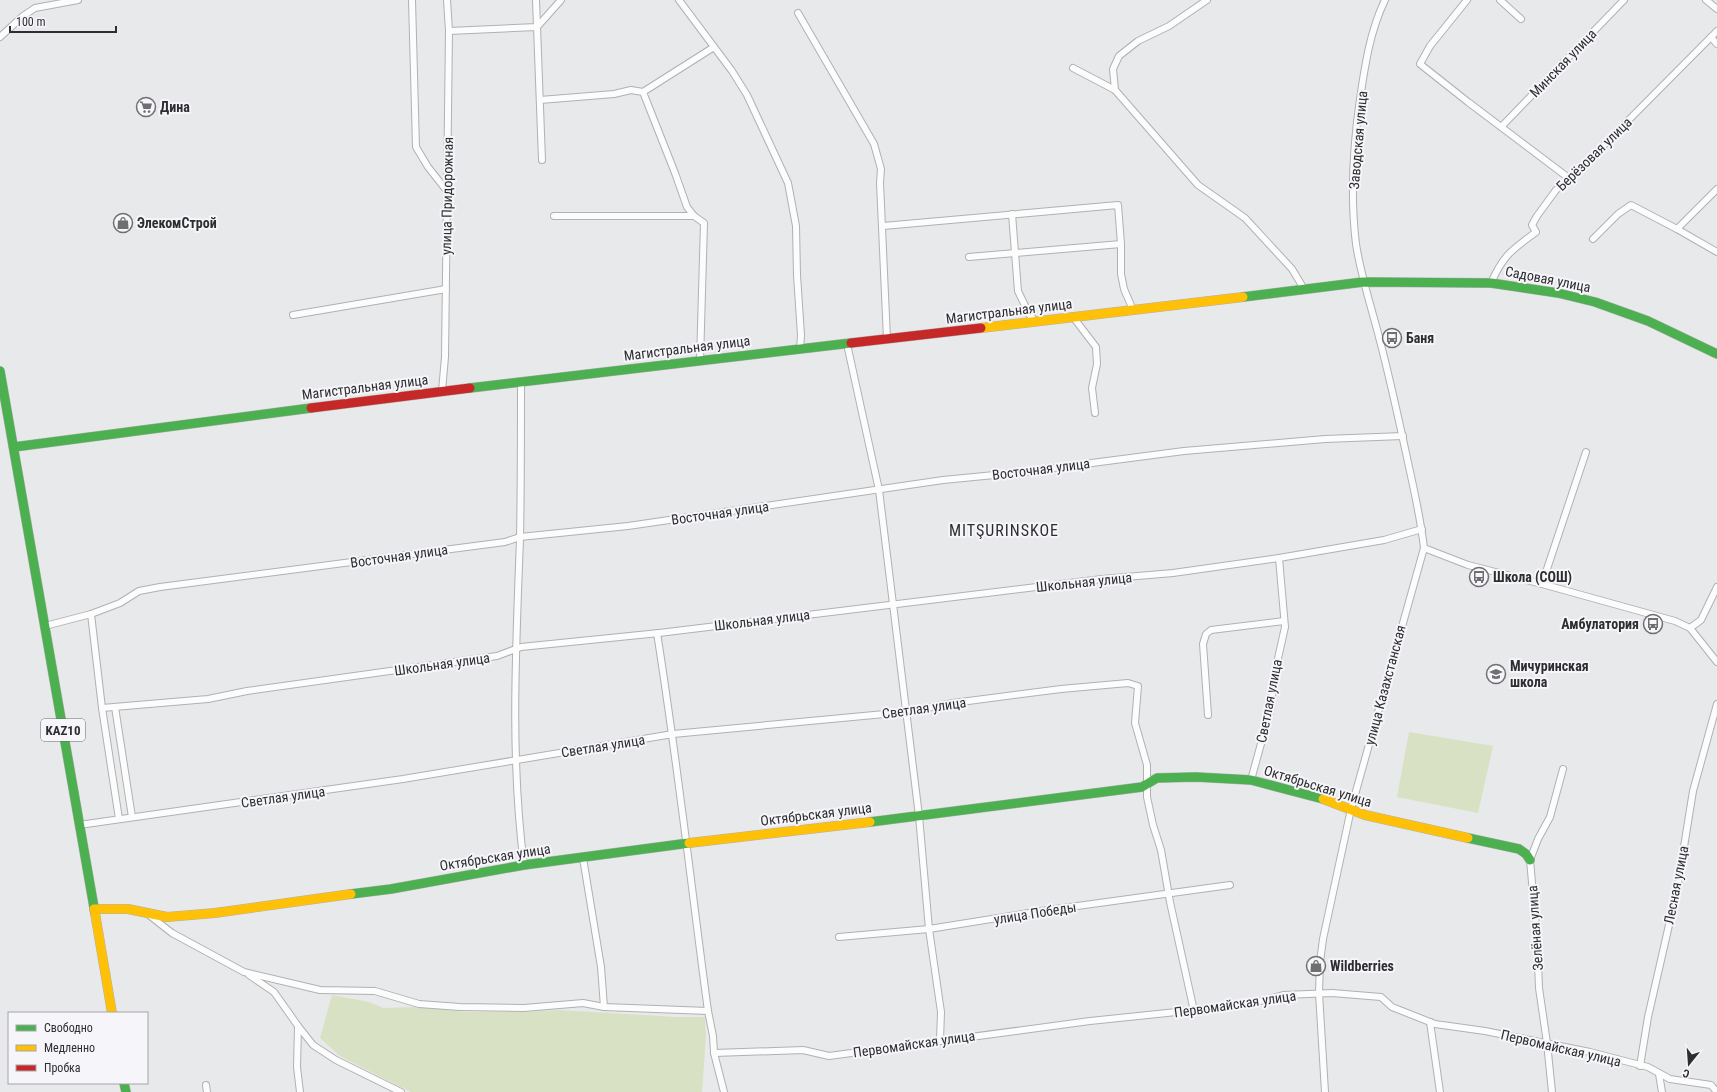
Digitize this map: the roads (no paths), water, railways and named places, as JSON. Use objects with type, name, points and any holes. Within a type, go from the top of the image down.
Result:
[{"type":"main road","name":"Садовая улица","points":[[1363,282],[1491,283],[1558,293],[1621,310],[1648,321],[1717,354]]},
{"type":"main road","name":"Магистральная улица","points":[[14,447],[442,391],[1036,322],[1363,282]]},
{"type":"main road","name":"KAZ10","points":[[0,371],[112,1012]]},
{"type":"main road","name":"Октябрьская улица","points":[[94,909],[128,909],[167,917],[215,913],[391,888],[524,865],[686,843],[919,816],[1142,787],[1157,778],[1196,777],[1251,780],[1296,791],[1365,815],[1519,849],[1526,854],[1530,860]]},
{"type":"street","points":[[0,37],[23,16],[35,8],[78,0]]},
{"type":"street","points":[[412,0],[416,147],[447,191]]},
{"type":"street","name":"улица Придорожная","points":[[442,391],[445,356],[446,289],[449,31],[447,0]]},
{"type":"street","points":[[536,0],[542,160]]},
{"type":"street","points":[[449,31],[537,27],[561,0]]},
{"type":"street","points":[[679,0],[732,71],[747,95],[788,183],[796,226],[797,275],[801,335],[800,349]]},
{"type":"street","points":[[1116,90],[1112,69],[1118,56],[1138,41],[1169,26],[1207,0]]},
{"type":"street","name":"Заводская улица","points":[[1363,282],[1356,244],[1353,216],[1352,184],[1354,151],[1368,52],[1374,27],[1385,0]]},
{"type":"street","points":[[1467,0],[1430,46],[1420,64],[1570,179]]},
{"type":"street","points":[[1500,0],[1521,19]]},
{"type":"street","name":"Минская улица","points":[[1502,126],[1624,0]]},
{"type":"street","points":[[1706,0],[1717,9]]},
{"type":"street","points":[[798,13],[874,144],[881,169],[880,183],[887,339]]},
{"type":"street","name":"Берёзовая улица","points":[[1491,283],[1498,267],[1507,254],[1536,232],[1532,225],[1556,190],[1570,179],[1717,31]]},
{"type":"street","points":[[1711,38],[1717,44]]},
{"type":"street","points":[[540,100],[614,94],[631,90],[643,92],[714,47]]},
{"type":"street","points":[[1073,68],[1116,90],[1198,185],[1245,218],[1292,269],[1304,289]]},
{"type":"street","points":[[643,92],[675,172],[687,207],[694,216],[704,223],[700,361]]},
{"type":"street","points":[[1677,229],[1717,189]]},
{"type":"street","points":[[883,226],[1118,205],[1121,244],[1121,274],[1124,289],[1133,310]]},
{"type":"street","points":[[1593,239],[1618,214],[1631,205],[1717,252]]},
{"type":"street","points":[[1012,214],[1018,291],[1029,314],[1036,322]]},
{"type":"street","points":[[554,216],[694,216]]},
{"type":"street","points":[[969,257],[1121,244]]},
{"type":"street","name":"улица Казахстанская","points":[[1325,1092],[1319,993],[1320,962],[1323,939],[1351,809],[1424,548],[1422,529],[1403,436],[1382,348],[1363,282]]},
{"type":"street","points":[[293,316],[446,289]]},
{"type":"street","points":[[1073,317],[1092,341],[1097,353],[1097,364],[1092,388],[1095,413]]},
{"type":"street","points":[[847,344],[879,490],[919,816],[929,929],[941,1012],[940,1040]]},
{"type":"street","points":[[521,382],[520,537],[516,649],[517,760],[520,838],[524,865]]},
{"type":"street","name":"Восточная улица","points":[[45,626],[91,614],[120,603],[140,591],[160,587],[497,543],[520,537],[628,526],[943,480],[1015,473],[1184,451],[1325,439],[1403,436]]},
{"type":"street","points":[[1542,584],[1586,452]]},
{"type":"street","name":"Школьная улица","points":[[102,708],[208,699],[247,691],[497,656],[521,647],[657,633],[894,604],[1173,573],[1279,558],[1384,540],[1422,529]]},
{"type":"street","points":[[1424,548],[1468,565],[1675,621],[1690,628],[1717,662]]},
{"type":"street","name":"Светлая улица","points":[[1251,780],[1270,711],[1275,672],[1285,627],[1279,558]]},
{"type":"street","points":[[1690,628],[1701,620],[1717,587]]},
{"type":"street","points":[[91,614],[102,708],[119,819]]},
{"type":"street","points":[[1208,714],[1203,644],[1206,634],[1211,630],[1284,621]]},
{"type":"street","points":[[657,633],[673,734],[714,1053],[724,1092]]},
{"type":"street","name":"Светлая улица","points":[[79,825],[132,816],[190,810],[403,779],[673,734],[906,712],[984,699],[1128,683],[1138,686],[1135,723],[1147,765],[1146,784]]},
{"type":"street","name":"Лесная улица","points":[[1640,1066],[1648,1017],[1677,890],[1693,791],[1717,704]]},
{"type":"street","points":[[115,707],[132,816]]},
{"type":"street","name":"Зелёная улица","points":[[1552,1092],[1539,988],[1537,938],[1530,860],[1538,839],[1550,817],[1563,769]]},
{"type":"street","points":[[1146,784],[1147,797],[1153,825],[1162,850],[1168,894],[1194,1011]]},
{"type":"street","points":[[583,858],[601,968],[604,1007]]},
{"type":"street","name":"улица Победы","points":[[839,937],[929,929],[1041,911],[1230,884]]},
{"type":"street","points":[[147,913],[172,933],[244,972],[274,992],[313,1045],[336,1060],[401,1092]]},
{"type":"street","points":[[244,972],[320,990],[375,991],[420,1004],[460,1007],[524,1008],[583,1003],[604,1007],[708,1011]]},
{"type":"street","name":"Первомайская улица","points":[[714,1053],[803,1050],[829,1056],[1090,1021],[1244,1005],[1284,995],[1319,993],[1381,997],[1392,1007],[1430,1022],[1590,1052],[1648,1067],[1658,1074],[1670,1079],[1710,1085],[1717,1092]]},
{"type":"street","points":[[1430,1022],[1440,1092]]},
{"type":"street","points":[[298,1026],[297,1067],[300,1092]]},
{"type":"street","points":[[1658,1074],[1662,1092]]},
{"type":"street","points":[[206,1085],[207,1092]]},
{"type":"place","name":"Дина","points":[[146,107]]},
{"type":"place","name":"ЭлекомСтрой","points":[[123,223]]},
{"type":"place","name":"Баня","points":[[1392,338]]},
{"type":"place","name":"Школа (СОШ)","points":[[1479,577]]},
{"type":"place","name":"Амбулатория","points":[[1653,624]]},
{"type":"place","name":"Мичуринская школа","points":[[1496,674]]},
{"type":"place","name":"Wildberries","points":[[1316,966]]},
{"type":"district","name":"MITŞURINSKOE","points":[[1004,530]]}]
